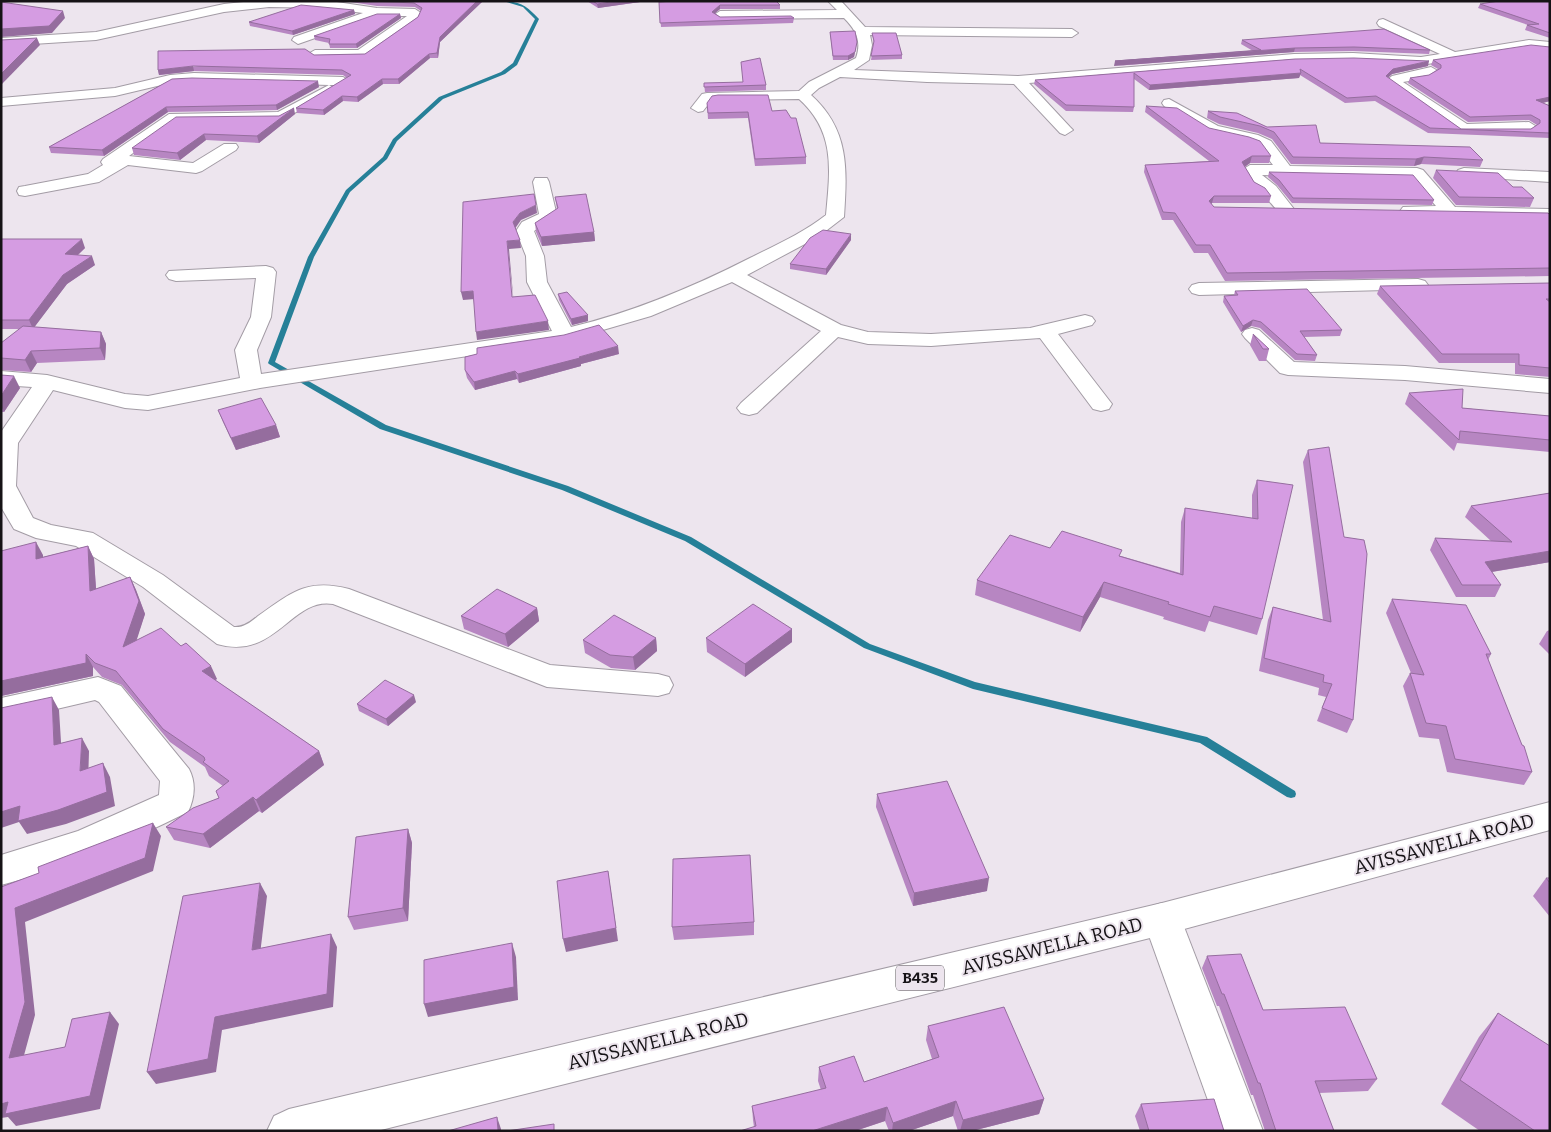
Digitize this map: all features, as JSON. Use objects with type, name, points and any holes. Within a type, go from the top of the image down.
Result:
[{"type":"street","points":[[1,42],[96,36],[248,4],[297,2],[377,12],[410,12],[416,15],[361,54],[315,54]]},
{"type":"street","points":[[720,15],[839,8],[857,22],[866,44],[862,60],[814,85],[803,95]]},
{"type":"street","points":[[298,40],[377,12]]},
{"type":"street","points":[[1383,23],[1452,55]]},
{"type":"street","points":[[861,31],[1072,33]]},
{"type":"street","points":[[842,72],[927,78],[1018,80],[1294,58],[1352,57],[1421,61],[1529,44],[1550,46]]},
{"type":"street","points":[[1421,61],[1432,70],[1430,73],[1396,79],[1393,82],[1459,127],[1470,130],[1529,127]]},
{"type":"street","points":[[1,102],[115,92],[170,79],[194,77],[343,81],[281,116],[174,116],[109,162],[125,160],[196,168],[230,147]]},
{"type":"street","points":[[1018,80],[1065,130]]},
{"type":"street","points":[[1,378],[47,382],[126,401],[148,402],[256,382],[565,336],[679,299],[733,275],[818,230],[835,217],[838,158],[825,122],[812,102],[803,95],[718,96],[707,97],[698,108]]},
{"type":"street","points":[[1169,103],[1213,130],[1253,138],[1265,144],[1284,170]]},
{"type":"street","points":[[25,191],[93,178],[125,160]]},
{"type":"street","points":[[1285,209],[1270,190],[1260,184],[1249,171],[1417,173],[1421,171],[1550,177]]},
{"type":"street","points":[[1417,173],[1449,211]]},
{"type":"street","points":[[541,182],[548,216],[528,226],[525,231],[534,256],[537,282],[565,336]]},
{"type":"street","points":[[1266,209],[1304,210]]},
{"type":"street","points":[[1391,211],[1550,214]]},
{"type":"street","points":[[176,275],[266,272],[262,317],[246,350],[256,382]]},
{"type":"street","points":[[733,275],[834,330],[868,338],[900,341],[1030,334],[1085,320]]},
{"type":"street","points":[[1199,289],[1433,285]]},
{"type":"street","points":[[749,408],[834,330]]},
{"type":"street","points":[[1045,330],[1101,404]]},
{"type":"street","points":[[1252,334],[1288,368],[1405,373],[1550,386]]},
{"type":"street","points":[[47,382],[6,443],[3,486],[23,523],[45,532],[84,539],[153,581],[227,637],[243,638],[259,630],[300,600],[322,593],[339,596],[547,676],[658,685]]},
{"type":"street","points":[[1,710],[98,688],[110,694],[177,778],[176,802],[49,858],[1,870]]},
{"type":"street","name":"AVISSAWELLA ROAD","points":[[289,1131],[1162,919],[1550,816]]},
{"type":"street","points":[[1162,919],[1241,1131]]},
{"type":"building","points":[[372,1],[477,1],[440,37],[437,53],[429,54],[398,79],[382,79],[357,97],[342,96],[323,110],[296,108],[351,75],[342,70],[193,66],[158,70],[158,51],[305,49],[314,55],[365,54],[418,17],[422,8],[414,3]]},
{"type":"building","points":[[593,1],[618,1],[597,4]]},
{"type":"building","points":[[776,1],[780,5],[720,5],[712,12],[720,17],[791,16],[794,18],[660,23],[659,2]]},
{"type":"building","points":[[1499,1],[1550,1],[1550,33],[1527,25],[1539,24],[1480,4]]},
{"type":"building","points":[[1,2],[63,11],[49,26],[1,29]]},
{"type":"building","points":[[301,5],[354,10],[292,31],[249,22]]},
{"type":"building","points":[[377,14],[400,14],[356,44],[329,44],[330,39],[314,36]]},
{"type":"building","points":[[1384,29],[1430,50],[1354,47],[1295,48],[1115,61],[1261,50],[1242,40]]},
{"type":"building","points":[[855,31],[857,42],[855,52],[848,56],[833,56],[830,32]]},
{"type":"building","points":[[872,33],[896,33],[902,55],[871,56],[874,41]]},
{"type":"building","points":[[37,38],[1,74],[1,40]]},
{"type":"building","points":[[1531,45],[1550,47],[1550,97],[1536,100],[1550,106],[1550,133],[1430,128],[1376,96],[1347,98],[1300,69],[1301,73],[1150,85],[1134,73],[1134,107],[1066,105],[1035,80],[1295,59],[1354,58],[1429,61],[1393,69],[1386,76],[1461,129],[1531,129],[1540,123],[1540,120],[1531,115],[1470,117],[1410,78],[1429,75],[1441,68],[1441,65],[1433,60]]},
{"type":"building","points":[[760,58],[766,85],[704,87],[704,83],[743,82],[741,62]]},
{"type":"building","points":[[172,79],[318,81],[276,105],[166,107],[102,150],[49,147]]},
{"type":"building","points":[[768,95],[772,111],[786,110],[791,118],[796,118],[806,157],[755,159],[748,112],[708,113],[707,103],[712,96]]},
{"type":"building","points":[[1146,106],[1177,108],[1209,128],[1260,141],[1271,156],[1252,156],[1242,162],[1254,182],[1265,188],[1271,196],[1214,196],[1209,201],[1214,207],[1548,213],[1550,215],[1550,268],[1227,273],[1210,245],[1196,245],[1175,213],[1163,212],[1145,165],[1219,161]]},
{"type":"building","points":[[294,108],[257,136],[204,134],[177,153],[132,148],[176,117],[279,116]]},
{"type":"building","points":[[1208,111],[1237,113],[1267,127],[1316,125],[1320,143],[1470,147],[1483,160],[1424,157],[1416,159],[1293,157],[1274,132],[1260,126],[1220,117]]},
{"type":"building","points":[[1436,170],[1498,173],[1513,187],[1522,187],[1534,198],[1459,197]]},
{"type":"building","points":[[1269,172],[1413,175],[1434,200],[1293,198],[1279,180]]},
{"type":"building","points":[[534,194],[536,205],[520,213],[513,222],[520,240],[507,241],[512,297],[535,295],[548,321],[476,332],[473,291],[461,292],[463,202]]},
{"type":"building","points":[[586,194],[594,232],[541,237],[535,223],[558,208],[555,197]]},
{"type":"building","points":[[823,230],[851,234],[826,269],[790,264],[810,238]]},
{"type":"building","points":[[1,239],[82,239],[65,254],[92,256],[63,275],[29,320],[1,320]]},
{"type":"building","points":[[1550,283],[1550,299],[1546,299],[1550,302],[1550,368],[1519,365],[1519,354],[1442,354],[1380,286]]},
{"type":"building","points":[[1307,289],[1342,330],[1300,331],[1317,355],[1297,354],[1261,322],[1253,320],[1243,326],[1224,296],[1238,295],[1235,291]]},
{"type":"building","points":[[567,292],[588,315],[571,319],[558,294]]},
{"type":"building","points":[[599,325],[618,346],[518,374],[515,371],[474,382],[465,370],[465,357],[477,354],[477,348],[564,335]]},
{"type":"building","points":[[23,326],[101,332],[100,348],[31,351],[25,360],[1,358],[1,343]]},
{"type":"building","points":[[1253,334],[1269,349],[1263,349]]},
{"type":"building","points":[[1,375],[14,376],[1,396]]},
{"type":"building","points":[[1463,389],[1462,408],[1550,416],[1550,440],[1460,431],[1459,440],[1409,393]]},
{"type":"building","points":[[261,398],[276,425],[231,438],[218,410]]},
{"type":"building","points":[[1329,447],[1344,537],[1364,540],[1367,554],[1353,720],[1322,708],[1332,684],[1323,682],[1324,675],[1264,658],[1273,607],[1331,622],[1308,450]]},
{"type":"building","points":[[1257,480],[1293,485],[1262,619],[1214,606],[1210,617],[1104,582],[1083,617],[977,580],[1010,535],[1050,548],[1062,531],[1122,550],[1119,556],[1183,575],[1185,508],[1258,519]]},
{"type":"building","points":[[1550,493],[1550,551],[1485,562],[1501,585],[1462,585],[1435,538],[1512,542],[1471,506]]},
{"type":"building","points":[[36,542],[36,559],[88,546],[90,591],[130,577],[139,601],[123,647],[161,628],[181,646],[186,643],[211,666],[202,671],[319,751],[256,800],[253,797],[203,834],[166,827],[193,808],[219,798],[216,791],[229,781],[203,762],[205,760],[204,757],[163,729],[116,671],[95,663],[86,654],[86,663],[1,681],[1,551]]},
{"type":"building","points":[[497,589],[537,608],[505,634],[461,616]]},
{"type":"building","points":[[1392,599],[1466,605],[1491,654],[1486,654],[1524,746],[1532,772],[1455,759],[1446,726],[1426,723],[1410,673],[1424,675]]},
{"type":"building","points":[[753,604],[792,629],[745,664],[706,638]]},
{"type":"building","points":[[614,615],[656,638],[633,657],[610,655],[583,640]]},
{"type":"building","points":[[385,680],[414,695],[386,719],[357,704]]},
{"type":"building","points":[[52,697],[54,745],[82,738],[80,771],[103,763],[107,792],[58,810],[18,821],[20,806],[1,812],[1,708]]},
{"type":"building","points":[[947,781],[989,878],[914,893],[877,794]]},
{"type":"building","points":[[153,823],[145,858],[15,908],[25,1002],[9,1058],[65,1047],[72,1019],[110,1012],[90,1096],[5,1114],[8,1102],[1,1104],[1,887],[39,873],[38,867]]},
{"type":"building","points":[[408,829],[403,908],[348,917],[356,837]]},
{"type":"building","points":[[750,855],[754,922],[672,927],[673,859]]},
{"type":"building","points":[[608,871],[616,928],[563,939],[557,881]]},
{"type":"building","points":[[260,883],[252,950],[331,934],[327,994],[215,1017],[208,1059],[147,1072],[183,896]]},
{"type":"building","points":[[512,943],[514,987],[424,1004],[424,960]]},
{"type":"building","points":[[1241,954],[1263,1010],[1345,1007],[1377,1079],[1315,1081],[1334,1131],[1276,1131],[1260,1083],[1258,1083],[1224,994],[1222,994],[1207,956]]},
{"type":"building","points":[[1004,1007],[1044,1099],[963,1120],[956,1101],[893,1123],[887,1107],[812,1131],[740,1131],[756,1126],[752,1106],[826,1088],[819,1067],[854,1056],[864,1082],[939,1057],[928,1026]]},
{"type":"building","points":[[1498,1013],[1550,1046],[1550,1131],[1535,1131],[1460,1080]]},
{"type":"building","points":[[1214,1099],[1224,1131],[1149,1131],[1141,1104]]},
{"type":"building","points":[[497,1117],[498,1131],[448,1131]]},
{"type":"building","points":[[554,1124],[554,1131],[507,1131]]},
{"type":"waterway","points":[[505,1],[524,6],[537,19],[515,64],[503,73],[441,98],[395,140],[385,158],[348,191],[311,257],[271,363],[383,427],[565,488],[688,539],[867,646],[973,685],[1203,740],[1291,794]]}]
